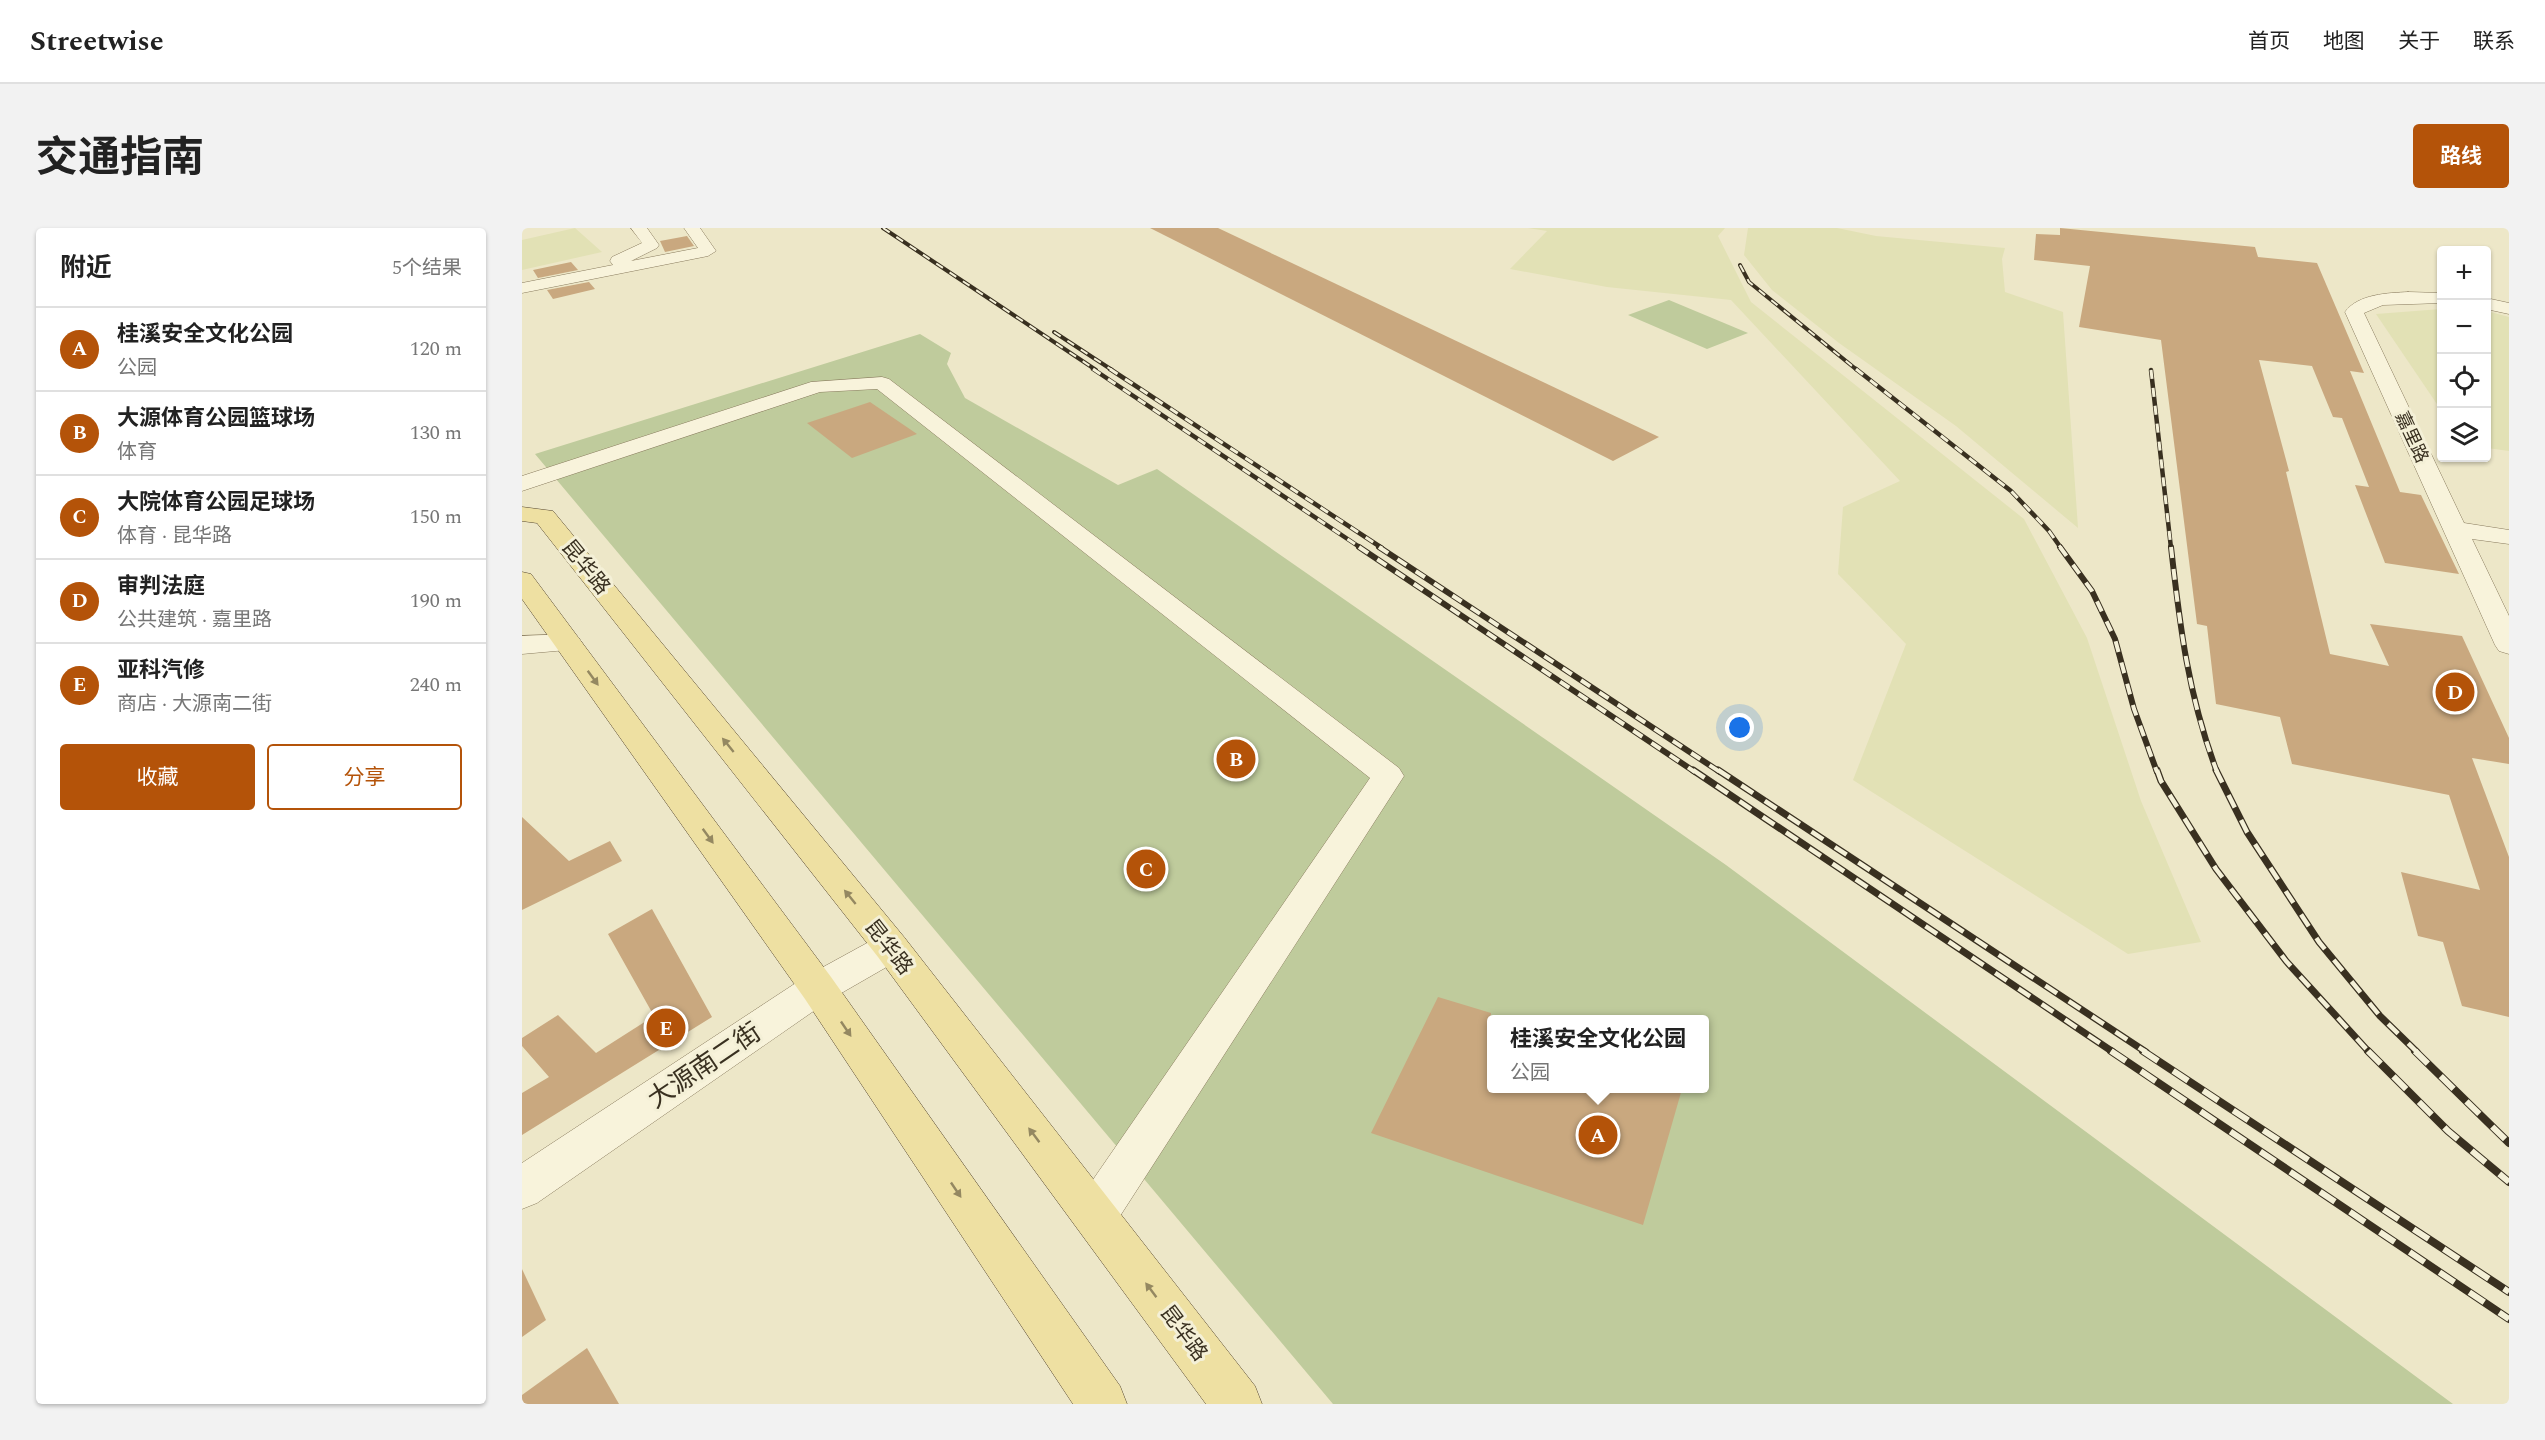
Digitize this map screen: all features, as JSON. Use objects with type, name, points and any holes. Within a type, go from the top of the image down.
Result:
[{"type":"main road","name":"昆华路","points":[[522,514],[544,516],[891,947],[1237,1404]]},
{"type":"main road","points":[[522,580],[818,988],[1102,1404]]},
{"type":"street","points":[[613,270],[608,265],[651,245],[639,228]]},
{"type":"street","points":[[522,288],[708,251],[692,228]]},
{"type":"street","name":"嘉里路","points":[[2437,297],[2390,298],[2360,306],[2354,312],[2509,645]]},
{"type":"street","points":[[2491,304],[2509,309]]},
{"type":"street","points":[[522,484],[819,386],[882,383],[1388,776],[1095,1215]]},
{"type":"street","points":[[2456,529],[2509,537]]},
{"type":"street","points":[[522,645],[568,643]]},
{"type":"street","name":"大源南二街","points":[[522,1188],[818,988],[891,947]]},
{"type":"green space","points":[[575,228],[602,252],[522,270],[522,240]]},
{"type":"green space","points":[[1528,228],[1725,228],[1718,236],[1751,302],[2024,519],[2087,638],[2141,801],[2201,942],[2128,954],[1853,780],[1906,644],[1838,574],[1843,507],[1900,481],[1731,300],[1607,287],[1510,269],[1547,231]]},
{"type":"green space","points":[[1748,228],[1837,228],[1876,236],[2005,248],[2002,259],[2005,292],[2063,312],[2078,528],[1956,426],[1839,343],[1772,290],[1744,255]]},
{"type":"green space","points":[[1669,300],[1748,333],[1707,349],[1628,315]]},
{"type":"green space","points":[[2437,309],[2437,404],[2376,314]]},
{"type":"green space","points":[[2491,312],[2509,317],[2509,451],[2491,449]]},
{"type":"green space","points":[[920,334],[951,353],[947,364],[965,398],[1118,485],[1157,469],[1726,865],[2453,1404],[1333,1404],[535,454]]},
{"type":"building","points":[[1150,228],[1218,228],[1659,437],[1613,461]]},
{"type":"building","points":[[2060,228],[2255,247],[2258,257],[2317,263],[2364,373],[2350,371],[2400,492],[2421,495],[2459,574],[2385,563],[2355,485],[2369,487],[2342,418],[2333,417],[2312,366],[2259,360],[2289,471],[2286,472],[2330,654],[2389,666],[2370,624],[2462,636],[2509,738],[2509,764],[2472,758],[2509,857],[2509,1017],[2462,1006],[2443,942],[2418,936],[2401,872],[2480,890],[2449,795],[2292,764],[2280,717],[2216,704],[2207,626],[2197,624],[2161,340],[2079,327],[2090,266],[2034,260],[2036,234],[2060,235]]},
{"type":"building","points":[[687,236],[694,246],[665,252],[660,241]]},
{"type":"building","points":[[571,262],[578,270],[538,278],[533,270]]},
{"type":"building","points":[[589,282],[595,289],[553,299],[547,290]]},
{"type":"building","points":[[870,402],[917,434],[852,458],[807,423]]},
{"type":"building","points":[[522,817],[569,861],[610,841],[622,861],[522,910]]},
{"type":"building","points":[[652,909],[712,1017],[522,1135],[522,1093],[549,1077],[522,1046],[522,1038],[558,1015],[596,1053],[654,1016],[608,934]]},
{"type":"building","points":[[1438,997],[1491,1013],[1487,1015],[1487,1093],[1681,1093],[1643,1225],[1371,1133]]},
{"type":"building","points":[[522,1269],[546,1320],[522,1337]]},
{"type":"building","points":[[587,1348],[619,1404],[522,1404],[522,1395]]},
{"type":"railway","points":[[883,228],[1096,370]]},
{"type":"railway","points":[[1740,265],[1749,282],[1857,370]]},
{"type":"railway","points":[[1054,332],[1112,370]]},
{"type":"railway","points":[[1093,369],[1361,548]]},
{"type":"railway","points":[[1110,369],[1382,548]]},
{"type":"railway","points":[[1856,369],[2011,491],[2049,531],[2061,548]]},
{"type":"railway","points":[[2151,370],[2171,548]]},
{"type":"railway","points":[[1359,547],[1695,772]]},
{"type":"railway","points":[[1379,547],[1720,772]]},
{"type":"railway","points":[[2060,547],[2092,591],[2115,639],[2134,709],[2157,772]]},
{"type":"railway","points":[[2171,547],[2186,661],[2199,716],[2217,772]]},
{"type":"railway","points":[[1693,770],[2113,1052]]},
{"type":"railway","points":[[1718,770],[2146,1052]]},
{"type":"railway","points":[[2157,770],[2161,781],[2216,869],[2286,961],[2369,1052]]},
{"type":"railway","points":[[2217,772],[2247,832],[2319,942],[2380,1016],[2417,1052]]},
{"type":"railway","points":[[2111,1051],[2509,1319]]},
{"type":"railway","points":[[2143,1051],[2509,1292]]},
{"type":"railway","points":[[2415,1051],[2509,1143]]},
{"type":"railway","points":[[2369,1052],[2448,1131],[2509,1182]]},
{"type":"place","name":"审判法庭","points":[[2455,692]]},
{"type":"place","name":"大源体育公园篮球场","points":[[1236,759]]},
{"type":"place","name":"大院体育公园足球场","points":[[1146,869]]},
{"type":"place","name":"亚科汽修","points":[[666,1028]]},
{"type":"place","name":"桂溪安全文化公园","points":[[1598,1135]]}]
